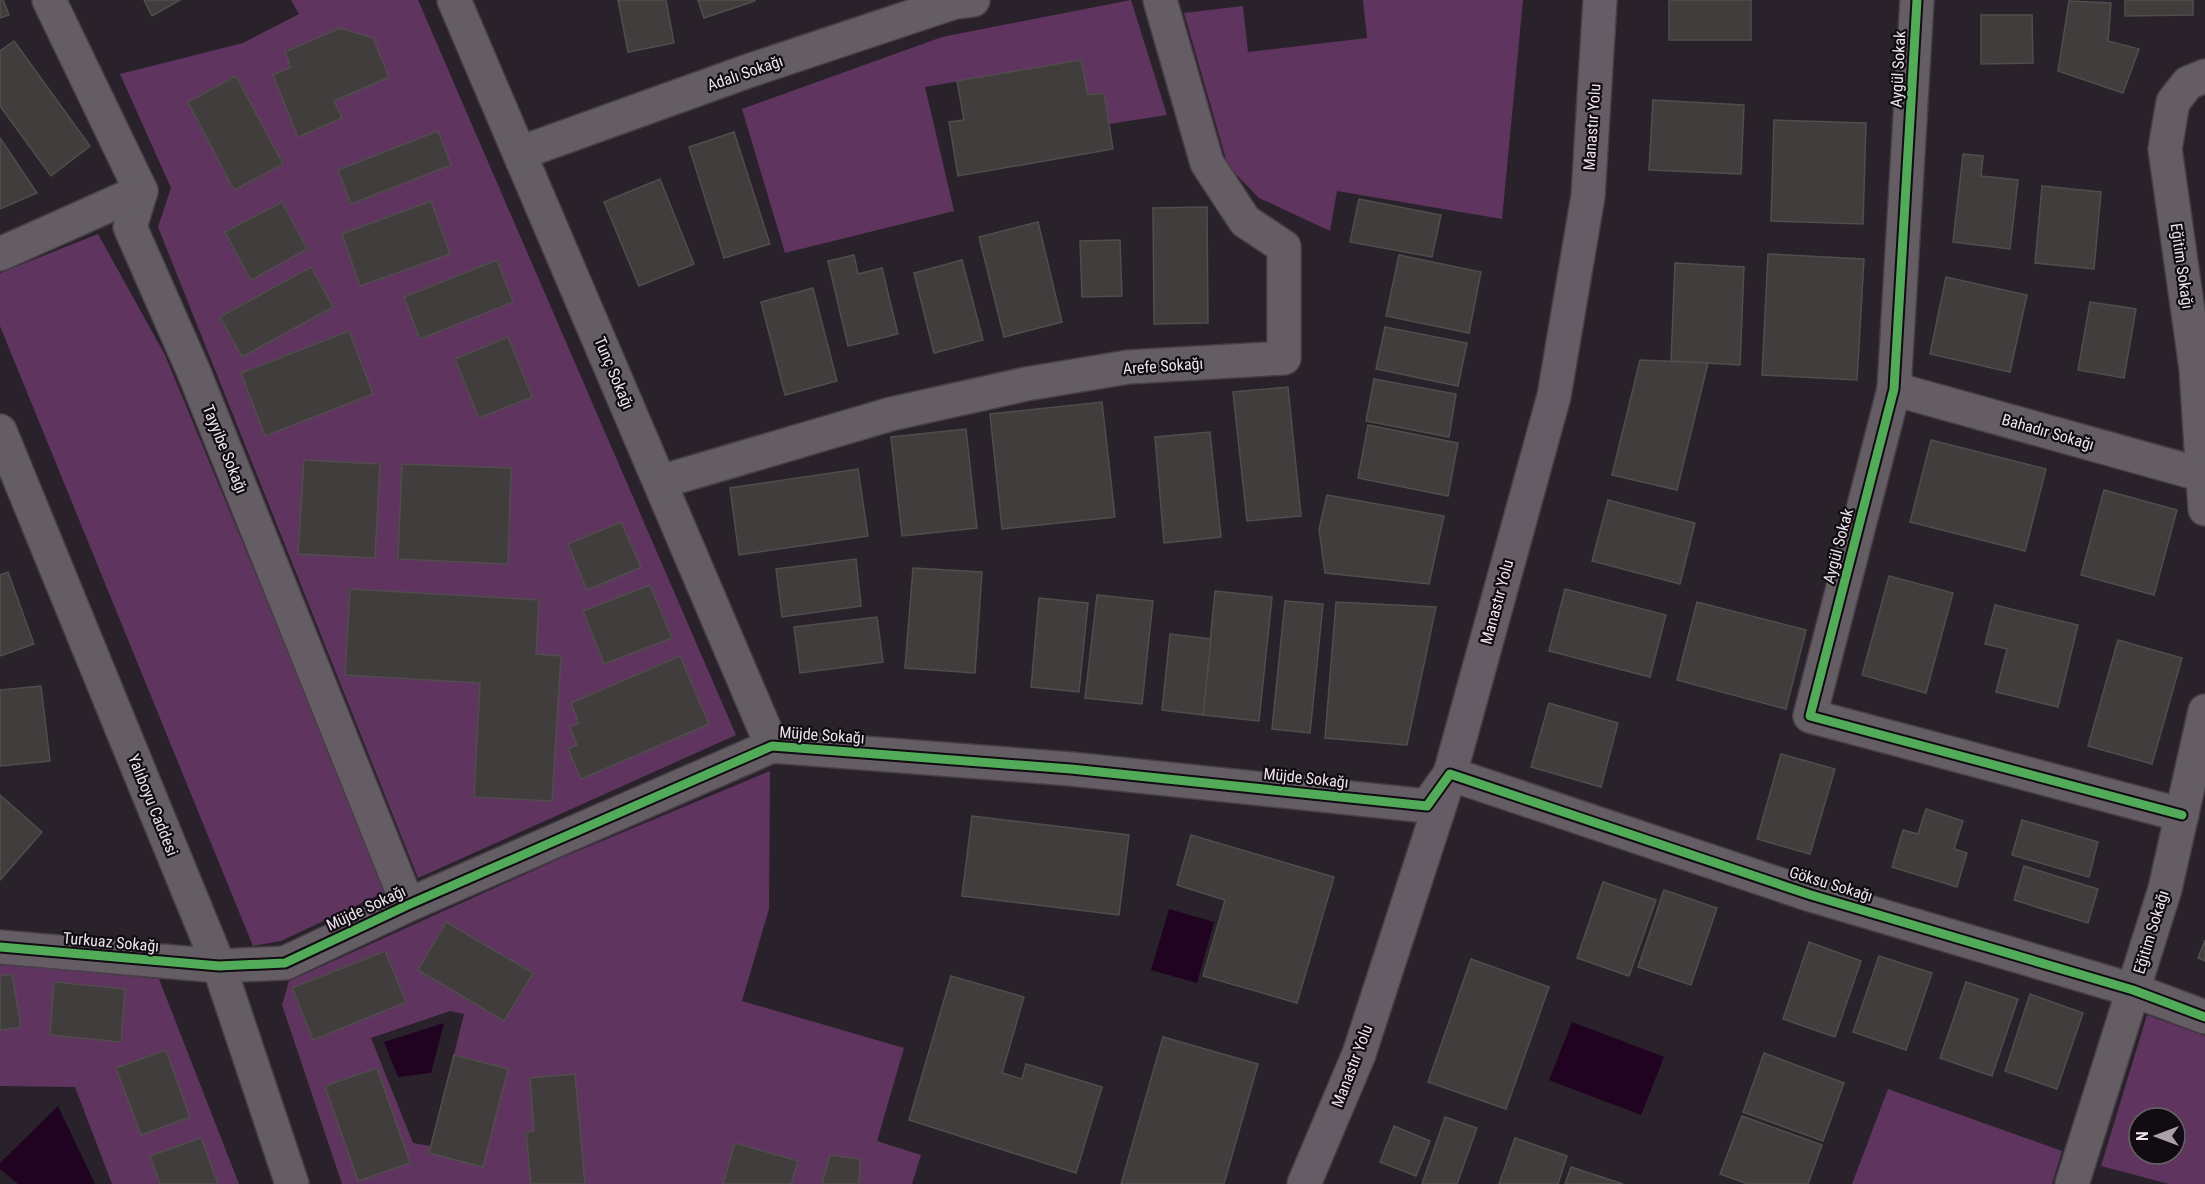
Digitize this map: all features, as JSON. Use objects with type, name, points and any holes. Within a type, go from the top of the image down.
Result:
[{"type":"main road","name":"Manastır Yolu","points":[[1304,1184],[1359,1054],[1450,774],[1554,396],[1588,196],[1600,0]]},
{"type":"street","points":[[0,254],[141,191],[49,0]]},
{"type":"street","name":"Tunç Sokağı","points":[[454,0],[772,746]]},
{"type":"street","name":"Arefe Sokağı","points":[[660,482],[891,414],[1026,384],[1128,367],[1284,358],[1284,247],[1245,221],[1207,163],[1160,0]]},
{"type":"street","name":"Aygül Sokak","points":[[1917,0],[1894,389],[1810,716],[2182,815]]},
{"type":"street","name":"Adalı Sokağı","points":[[520,153],[759,67],[961,1]]},
{"type":"street","name":"Eğitim Sokağı","points":[[2205,76],[2188,83],[2173,102],[2165,149],[2196,368],[2205,509]]},
{"type":"street","name":"Tayyibe Sokağı","points":[[141,191],[130,227],[193,370],[408,905]]},
{"type":"street","name":"Bahadır Sokağı","points":[[1894,389],[2203,475]]},
{"type":"street","name":"Yalıboyu Caddesi","points":[[0,431],[219,966],[292,1184]]},
{"type":"street","name":"Eğitim Sokağı","points":[[2079,1182],[2133,990],[2165,889],[2205,711]]},
{"type":"street","name":"Müjde Sokağı","points":[[219,966],[285,963],[408,905],[772,746],[1071,769],[1427,806],[1450,774]]},
{"type":"street","name":"Göksu Sokağı","points":[[1450,774],[1811,895],[2133,990],[2205,1017]]},
{"type":"street","name":"Turkuaz Sokağı","points":[[0,946],[219,966]]},
{"type":"shaded area","points":[[291,0],[418,0],[736,735],[418,878],[158,227],[171,188],[120,74],[243,43],[299,14]]},
{"type":"shaded area","points":[[1131,0],[1167,115],[1109,124],[1104,93],[1088,95],[1081,60],[925,87],[954,211],[785,253],[742,109],[942,37]]},
{"type":"shaded area","points":[[1363,0],[1523,0],[1502,219],[1337,191],[1330,231],[1259,198],[1228,166],[1184,13],[1243,6],[1248,52],[1367,38]]},
{"type":"shaded area","points":[[98,234],[165,355],[387,891],[281,941],[253,946],[0,326],[0,273]]},
{"type":"shaded area","points":[[770,771],[769,909],[742,1001],[904,1048],[877,1141],[921,1155],[912,1184],[342,1184],[282,1005],[289,981],[561,858]],"holes":[[[450,1011],[464,1014],[431,1146],[413,1143],[371,1038]]]},
{"type":"shaded area","points":[[1169,909],[1214,922],[1197,983],[1151,970]]},
{"type":"shaded area","points":[[0,962],[159,979],[239,1184],[112,1184],[75,1087],[0,1086]]},
{"type":"shaded area","points":[[2147,1015],[2205,1036],[2205,1184],[2169,1184],[2101,1166]]},
{"type":"shaded area","points":[[1572,1022],[1664,1057],[1641,1115],[1549,1080]]},
{"type":"shaded area","points":[[444,1023],[431,1073],[398,1077],[384,1042]]},
{"type":"shaded area","points":[[1888,1089],[2062,1151],[2052,1184],[1852,1184]]},
{"type":"shaded area","points":[[58,1106],[95,1184],[18,1184],[0,1169],[0,1163]]},
{"type":"building","points":[[0,0],[3,0],[9,15],[0,18]]},
{"type":"building","points":[[144,0],[180,0],[152,16]]},
{"type":"building","points":[[618,0],[666,0],[674,43],[628,52]]},
{"type":"building","points":[[698,0],[755,0],[755,1],[704,18]]},
{"type":"building","points":[[1669,0],[1751,0],[1751,40],[1669,40]]},
{"type":"building","points":[[2125,0],[2193,0],[2193,15],[2125,16]]},
{"type":"building","points":[[2069,1],[2111,3],[2108,41],[2139,49],[2123,93],[2058,71]]},
{"type":"building","points":[[1981,15],[2032,15],[2033,63],[1981,64]]},
{"type":"building","points":[[340,28],[373,38],[389,77],[334,101],[342,118],[298,137],[273,75],[291,67],[285,52]]},
{"type":"building","points":[[14,41],[90,146],[51,176],[0,106],[0,51]]},
{"type":"building","points":[[1081,60],[1088,95],[1104,93],[1113,149],[958,176],[949,122],[964,120],[957,81]]},
{"type":"building","points":[[236,76],[283,164],[234,190],[188,102]]},
{"type":"building","points":[[1653,100],[1744,105],[1741,174],[1649,170]]},
{"type":"building","points":[[1774,120],[1866,123],[1863,224],[1771,221]]},
{"type":"building","points":[[438,131],[451,165],[351,204],[338,170]]},
{"type":"building","points":[[734,132],[770,244],[724,258],[689,147]]},
{"type":"building","points":[[0,138],[37,193],[0,209]]},
{"type":"building","points":[[1963,154],[1983,156],[1981,176],[2018,180],[2010,249],[1953,242]]},
{"type":"building","points":[[660,179],[694,264],[639,286],[604,202]]},
{"type":"building","points":[[2042,186],[2101,192],[2094,269],[2035,263]]},
{"type":"building","points":[[1359,199],[1441,215],[1432,257],[1350,242]]},
{"type":"building","points":[[431,201],[450,254],[360,286],[342,234]]},
{"type":"building","points":[[282,202],[307,249],[251,280],[225,232]]},
{"type":"building","points":[[1207,207],[1208,323],[1154,324],[1153,208]]},
{"type":"building","points":[[1038,222],[1062,322],[1004,337],[979,237]]},
{"type":"building","points":[[1120,240],[1122,296],[1082,297],[1080,241]]},
{"type":"building","points":[[1768,254],[1864,259],[1857,380],[1762,375]]},
{"type":"building","points":[[854,255],[858,274],[882,268],[898,334],[848,346],[828,261]]},
{"type":"building","points":[[1399,255],[1481,272],[1469,333],[1386,316]]},
{"type":"building","points":[[497,260],[513,302],[420,339],[404,297]]},
{"type":"building","points":[[962,260],[983,340],[934,353],[914,273]]},
{"type":"building","points":[[1675,263],[1744,267],[1740,365],[1671,361]]},
{"type":"building","points":[[311,267],[333,307],[242,357],[220,317]]},
{"type":"building","points":[[1946,277],[2027,295],[2010,372],[1930,354]]},
{"type":"building","points":[[813,288],[837,381],[785,395],[761,302]]},
{"type":"building","points":[[2090,302],[2136,309],[2124,378],[2078,370]]},
{"type":"building","points":[[1385,327],[1467,343],[1458,386],[1376,369]]},
{"type":"building","points":[[349,331],[373,394],[265,436],[241,373]]},
{"type":"building","points":[[508,337],[532,397],[479,418],[455,359]]},
{"type":"building","points":[[1640,360],[1708,363],[1677,490],[1612,475]]},
{"type":"building","points":[[1374,379],[1456,394],[1449,437],[1366,421]]},
{"type":"building","points":[[1288,387],[1301,516],[1247,521],[1233,392]]},
{"type":"building","points":[[1102,402],[1115,517],[1002,529],[990,414]]},
{"type":"building","points":[[1368,425],[1458,443],[1448,496],[1358,478]]},
{"type":"building","points":[[966,429],[977,528],[902,536],[891,437]]},
{"type":"building","points":[[1210,432],[1221,537],[1164,543],[1155,437]]},
{"type":"building","points":[[1931,440],[2046,469],[2025,551],[1910,522]]},
{"type":"building","points":[[304,460],[380,464],[375,558],[298,554]]},
{"type":"building","points":[[402,464],[511,468],[508,564],[398,559]]},
{"type":"building","points":[[858,469],[868,536],[739,555],[730,488]]},
{"type":"building","points":[[2104,490],[2177,510],[2154,595],[2081,575]]},
{"type":"building","points":[[1327,495],[1444,516],[1429,584],[1325,573],[1319,529]]},
{"type":"building","points":[[1608,500],[1695,523],[1680,584],[1592,561]]},
{"type":"building","points":[[621,522],[641,567],[587,590],[568,544]]},
{"type":"building","points":[[856,559],[861,606],[782,617],[776,569]]},
{"type":"building","points":[[913,568],[982,572],[975,673],[905,668]]},
{"type":"building","points":[[8,572],[34,644],[0,656],[0,575]]},
{"type":"building","points":[[1889,576],[1953,593],[1926,693],[1862,675]]},
{"type":"building","points":[[650,585],[672,638],[604,664],[583,611]]},
{"type":"building","points":[[350,589],[539,600],[536,654],[561,656],[552,801],[474,797],[480,683],[345,675]]},
{"type":"building","points":[[1565,589],[1666,615],[1650,677],[1549,651]]},
{"type":"building","points":[[1215,591],[1272,597],[1259,721],[1203,715]]},
{"type":"building","points":[[1097,595],[1153,601],[1142,704],[1085,698]]},
{"type":"building","points":[[1039,598],[1088,603],[1079,692],[1031,687]]},
{"type":"building","points":[[1285,601],[1323,604],[1310,733],[1272,729]]},
{"type":"building","points":[[1336,602],[1436,607],[1407,745],[1325,738]]},
{"type":"building","points":[[1697,602],[1806,630],[1786,709],[1677,680]]},
{"type":"building","points":[[1995,605],[2078,625],[2058,707],[1996,692],[2007,649],[1985,644]]},
{"type":"building","points":[[877,617],[883,662],[800,673],[794,627]]},
{"type":"building","points":[[1170,634],[1211,639],[1203,715],[1162,710]]},
{"type":"building","points":[[2118,640],[2182,658],[2152,764],[2088,746]]},
{"type":"building","points":[[680,656],[709,724],[581,779],[568,749],[577,745],[570,727],[579,723],[571,703]]},
{"type":"building","points":[[41,686],[50,761],[0,766],[0,690]]},
{"type":"building","points":[[1549,703],[1618,723],[1601,787],[1531,767]]},
{"type":"building","points":[[1781,754],[1835,769],[1810,854],[1757,839]]},
{"type":"building","points":[[0,795],[42,832],[0,880]]},
{"type":"building","points":[[1926,809],[1963,821],[1954,849],[1967,853],[1957,887],[1892,867],[1903,830],[1918,834]]},
{"type":"building","points":[[972,816],[1129,835],[1119,915],[962,896]]},
{"type":"building","points":[[2022,820],[2098,842],[2089,877],[2012,855]]},
{"type":"building","points":[[1191,835],[1334,877],[1297,1003],[1203,976],[1225,900],[1177,885]]},
{"type":"building","points":[[2024,866],[2098,889],[2088,923],[2014,900]]},
{"type":"building","points":[[1603,882],[1656,900],[1629,976],[1577,958]]},
{"type":"building","points":[[1664,890],[1717,908],[1691,985],[1638,967]]},
{"type":"building","points":[[446,922],[533,973],[504,1021],[418,970]]},
{"type":"building","points":[[2205,940],[2205,961],[2198,958]]},
{"type":"building","points":[[1809,942],[1861,961],[1835,1037],[1783,1019]]},
{"type":"building","points":[[385,951],[406,1002],[313,1040],[292,988]]},
{"type":"building","points":[[1879,956],[1932,973],[1906,1050],[1853,1032]]},
{"type":"building","points":[[1471,959],[1549,987],[1506,1109],[1428,1082]]},
{"type":"building","points":[[12,974],[21,1027],[0,1030],[0,976]]},
{"type":"building","points":[[951,976],[1024,997],[1002,1073],[1022,1079],[1026,1064],[1102,1087],[1076,1173],[909,1120]]},
{"type":"building","points":[[54,982],[125,989],[121,1042],[50,1035]]},
{"type":"building","points":[[1966,982],[2018,999],[1992,1076],[1940,1058]]},
{"type":"building","points":[[2030,994],[2083,1013],[2057,1089],[2005,1071]]},
{"type":"building","points":[[1163,1037],[1258,1064],[1224,1184],[1121,1184]]},
{"type":"building","points":[[166,1050],[190,1117],[141,1135],[116,1068]]},
{"type":"building","points":[[1764,1053],[1844,1083],[1823,1141],[1743,1112]]},
{"type":"building","points":[[454,1055],[508,1069],[483,1167],[429,1153]]},
{"type":"building","points":[[377,1068],[410,1163],[358,1181],[325,1086]]},
{"type":"building","points":[[575,1074],[585,1184],[531,1184],[526,1132],[534,1131],[530,1078]]},
{"type":"building","points":[[1742,1116],[1822,1145],[1808,1184],[1748,1184],[1720,1174]]},
{"type":"building","points":[[1445,1117],[1477,1128],[1457,1184],[1422,1184]]},
{"type":"building","points":[[1394,1126],[1430,1141],[1416,1176],[1380,1162]]},
{"type":"building","points":[[201,1138],[218,1184],[160,1184],[150,1156]]},
{"type":"building","points":[[1515,1138],[1567,1156],[1558,1184],[1499,1184]]},
{"type":"building","points":[[735,1143],[798,1161],[791,1184],[723,1184]]},
{"type":"building","points":[[830,1155],[860,1159],[859,1184],[822,1184]]},
{"type":"building","points":[[1571,1167],[1623,1184],[1565,1184]]},
{"type":"cycle path","points":[[1917,0],[1894,389],[1810,716],[2182,815]]},
{"type":"cycle path","points":[[0,947],[219,966],[285,963],[408,905],[772,746],[1071,769],[1427,806],[1450,774],[1811,895],[2133,990],[2205,1017]]}]
